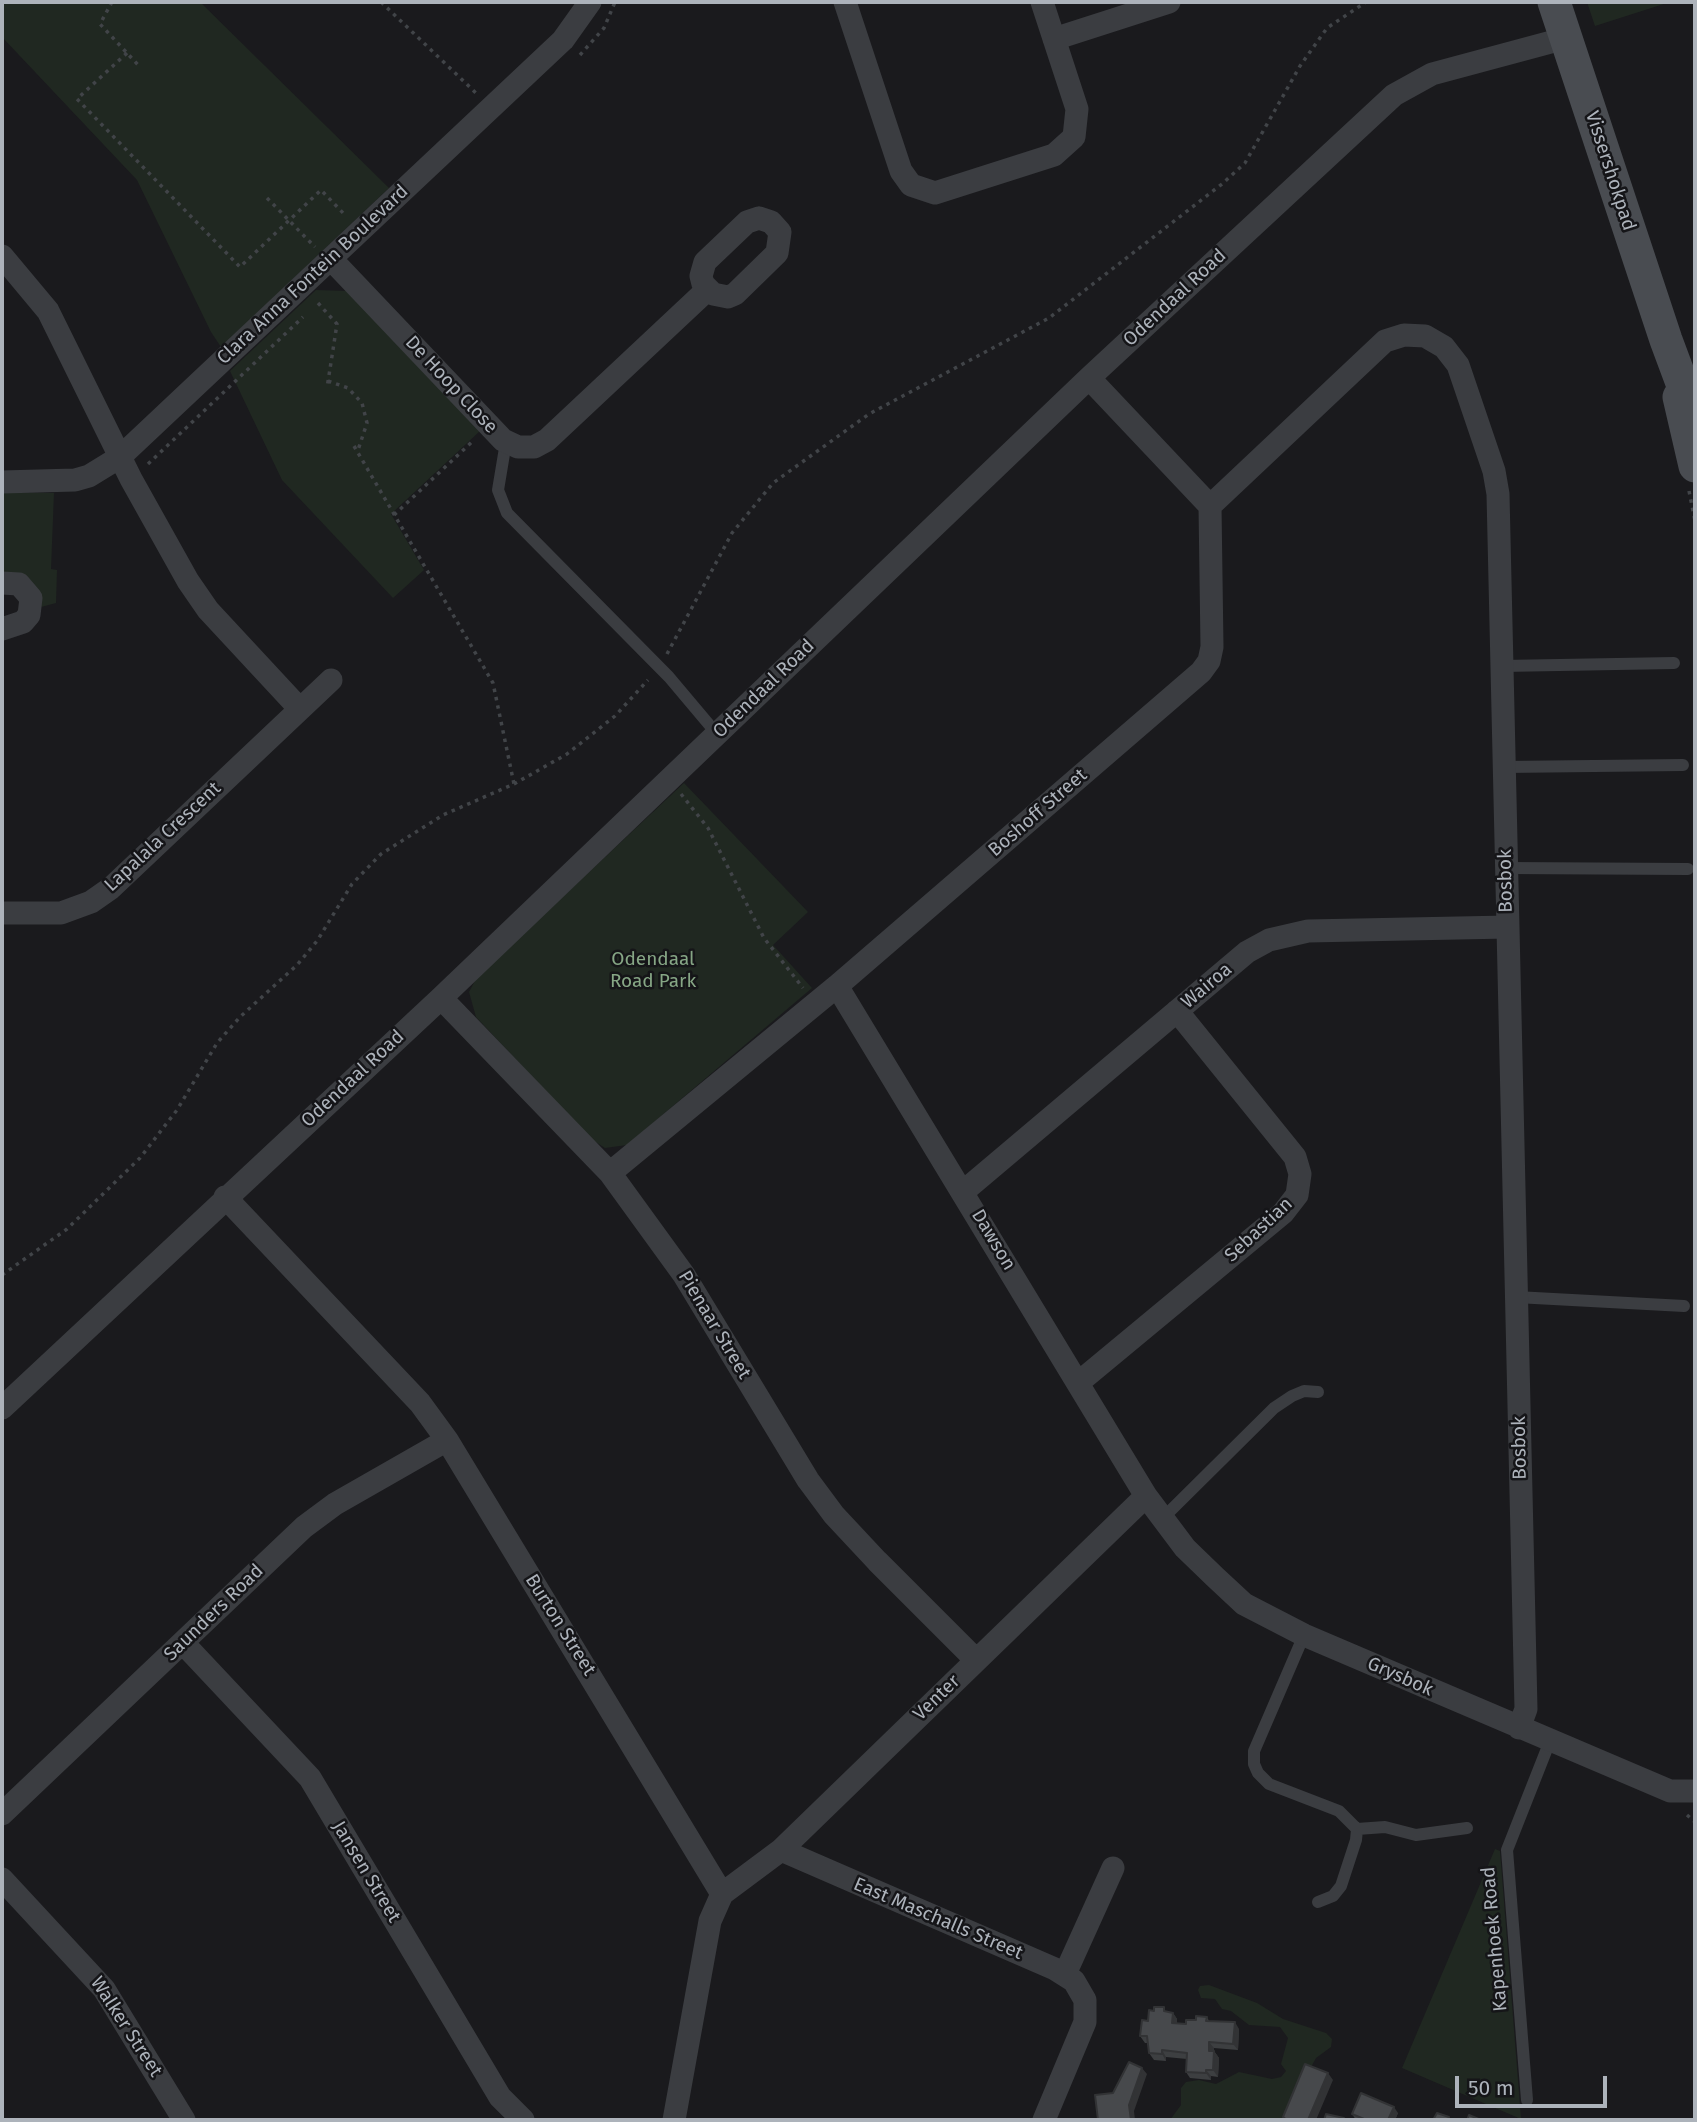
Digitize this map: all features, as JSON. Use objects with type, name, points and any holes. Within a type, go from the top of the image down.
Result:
[{"type":"main road","name":"Vissershokpad","points":[[1554,2],[1666,340],[1695,418]]},
{"type":"main road","name":"Vissershokpad","points":[[1666,340],[1695,466]]},
{"type":"street","name":"Clara Anna Fontein Boulevard","points":[[2,482],[75,480],[89,476],[120,457],[563,40],[590,2]]},
{"type":"street","points":[[845,2],[901,171],[911,185],[926,192],[944,191],[1054,155],[1068,144],[1077,128],[1077,109],[1042,2]]},
{"type":"street","points":[[1054,39],[1169,2]]},
{"type":"street","name":"Odendaal Road","points":[[2,1408],[441,998],[1089,378],[1394,95],[1432,74],[1566,38]]},
{"type":"street","points":[[2,256],[48,311],[169,550],[208,610],[299,708]]},
{"type":"street","name":"De Hoop Close","points":[[331,258],[489,426],[506,442],[526,448],[547,440],[707,290]]},
{"type":"street","name":"Bosbok","points":[[1210,506],[1378,347],[1404,335],[1435,340],[1458,365],[1496,479],[1526,1709],[1518,1728]]},
{"type":"street","points":[[1089,378],[1210,506]]},
{"type":"street","name":"Boshoff Street","points":[[610,1173],[816,1004],[1201,672],[1209,661],[1212,647],[1210,506]]},
{"type":"street","points":[[2,583],[19,583],[32,598],[30,615],[23,622],[2,629]]},
{"type":"street","name":"Lapalala Crescent","points":[[2,913],[61,913],[90,902],[111,888],[331,680]]},
{"type":"street","name":"Wairoa","points":[[964,1191],[1247,952],[1282,935],[1308,931],[1507,927]]},
{"type":"street","name":"Dawson","points":[[837,986],[964,1191],[1146,1496]]},
{"type":"street","name":"Pienaar Street","points":[[441,998],[610,1173],[684,1275],[808,1480],[868,1552],[976,1660]]},
{"type":"street","name":"Sebastian","points":[[1078,1383],[1283,1213],[1297,1195],[1300,1174],[1295,1157],[1177,1011]]},
{"type":"street","name":"Burton Street","points":[[225,1197],[420,1403],[447,1440],[722,1894]]},
{"type":"street","name":"Saunders Road","points":[[2,1814],[304,1527],[335,1504],[447,1440]]},
{"type":"street","name":"Venter","points":[[722,1894],[781,1850],[1146,1496]]},
{"type":"street","name":"Grysbok","points":[[1146,1496],[1185,1548],[1244,1604],[1304,1635],[1518,1728],[1670,1791],[1695,1791]]},
{"type":"street","name":"Jansen Street","points":[[183,1643],[310,1778],[500,2098],[523,2120]]},
{"type":"street","name":"East Maschalls Street","points":[[781,1850],[1065,1974]]},
{"type":"street","points":[[1044,2120],[1085,2022],[1084,2000],[1074,1981],[1065,1974],[1113,1868]]},
{"type":"street","name":"Walker Street","points":[[2,1878],[104,1989],[184,2120]]},
{"type":"street","points":[[674,2120],[710,1922],[722,1894]]},
{"type":"lane","points":[[506,442],[498,490],[507,513],[659,667],[717,734]]},
{"type":"lane","points":[[1502,666],[1674,663]]},
{"type":"lane","points":[[1504,767],[1683,765]]},
{"type":"lane","points":[[1506,868],[1688,869]]},
{"type":"lane","points":[[1516,1297],[1684,1306]]},
{"type":"lane","points":[[1163,1518],[1274,1408],[1304,1391],[1318,1392]]},
{"type":"lane","points":[[1304,1635],[1254,1751],[1254,1764],[1258,1773],[1269,1784],[1339,1811],[1357,1829],[1385,1827],[1416,1835],[1466,1828]]},
{"type":"lane","name":"Kapenhoek Road","points":[[1527,2100],[1507,1850],[1550,1741]]},
{"type":"lane","points":[[1318,1902],[1333,1896],[1341,1886],[1357,1829]]},
{"type":"path","points":[[113,2],[100,24],[140,66]]},
{"type":"path","points":[[381,2],[491,107]]},
{"type":"path","points":[[2,1275],[67,1229],[140,1158],[177,1110],[217,1043],[240,1017],[297,965],[363,871],[381,854],[469,802],[514,784],[567,754],[629,701],[659,667],[732,533],[773,483],[869,414],[1049,318],[1222,184],[1245,163],[1318,40],[1341,17],[1366,2]]},
{"type":"path","points":[[127,53],[77,99],[240,267],[321,190],[360,231]]},
{"type":"path","points":[[267,198],[288,221],[331,258]]},
{"type":"path","points":[[318,303],[337,324],[327,387]]},
{"type":"path","points":[[328,382],[348,388],[362,403],[368,423],[363,443],[357,452]]},
{"type":"path","points":[[394,515],[489,426]]},
{"type":"path","points":[[354,446],[493,683],[514,784]]},
{"type":"path","points":[[669,780],[708,828],[764,938],[816,1004]]},
{"type":"path","points":[[1688,1815],[1695,1822]]},
{"type":"green space","points":[[2,2],[200,2],[389,188],[221,347],[211,332],[137,180],[2,37]]},
{"type":"green space","points":[[1587,2],[1670,2],[1595,26]]},
{"type":"green space","points":[[316,290],[348,291],[480,431],[391,514],[424,570],[393,598],[282,480],[230,371]]},
{"type":"green space","points":[[2,492],[54,493],[51,569],[57,570],[56,603],[41,607],[2,574]]},
{"type":"green space","name":"Odendaal Road Park","points":[[684,783],[808,912],[773,945],[812,988],[627,1145],[605,1148],[591,1139],[476,1017],[469,992],[477,977]]},
{"type":"green space","points":[[1495,1849],[1500,1851],[1521,2119],[1402,2068]]},
{"type":"green space","points":[[1209,1985],[1257,2003],[1283,2019],[1326,2033],[1332,2039],[1331,2047],[1316,2058],[1298,2091],[1291,2120],[1170,2120],[1181,2105],[1181,2088],[1186,2082],[1199,2080],[1216,2084],[1239,2072],[1272,2079],[1281,2077],[1286,2071],[1281,2064],[1288,2038],[1280,2027],[1249,2025],[1231,2011],[1222,2009],[1215,1999],[1201,1998],[1198,1990],[1200,1986]]},
{"type":"building","points":[[1154,2007],[1164,2007],[1164,2011],[1173,2013],[1172,2023],[1186,2024],[1186,2020],[1196,2020],[1196,2016],[1207,2017],[1206,2021],[1235,2022],[1233,2044],[1209,2042],[1209,2051],[1214,2051],[1213,2070],[1206,2070],[1206,2073],[1186,2072],[1187,2053],[1162,2050],[1162,2054],[1149,2053],[1147,2036],[1140,2036],[1142,2020],[1148,2021],[1149,2010],[1154,2011]]},
{"type":"building","points":[[1129,2062],[1142,2068],[1129,2105],[1131,2120],[1098,2120],[1095,2095],[1113,2093]]},
{"type":"building","points":[[1305,2064],[1328,2073],[1308,2120],[1287,2120],[1283,2117]]},
{"type":"building","points":[[1361,2093],[1394,2107],[1388,2120],[1363,2120],[1352,2114]]},
{"type":"building","points":[[1437,2113],[1449,2117],[1448,2120],[1433,2120]]},
{"type":"building","points":[[1326,2114],[1344,2118],[1324,2120]]},
{"type":"building","points":[[1469,2115],[1481,2120],[1467,2120]]}]
